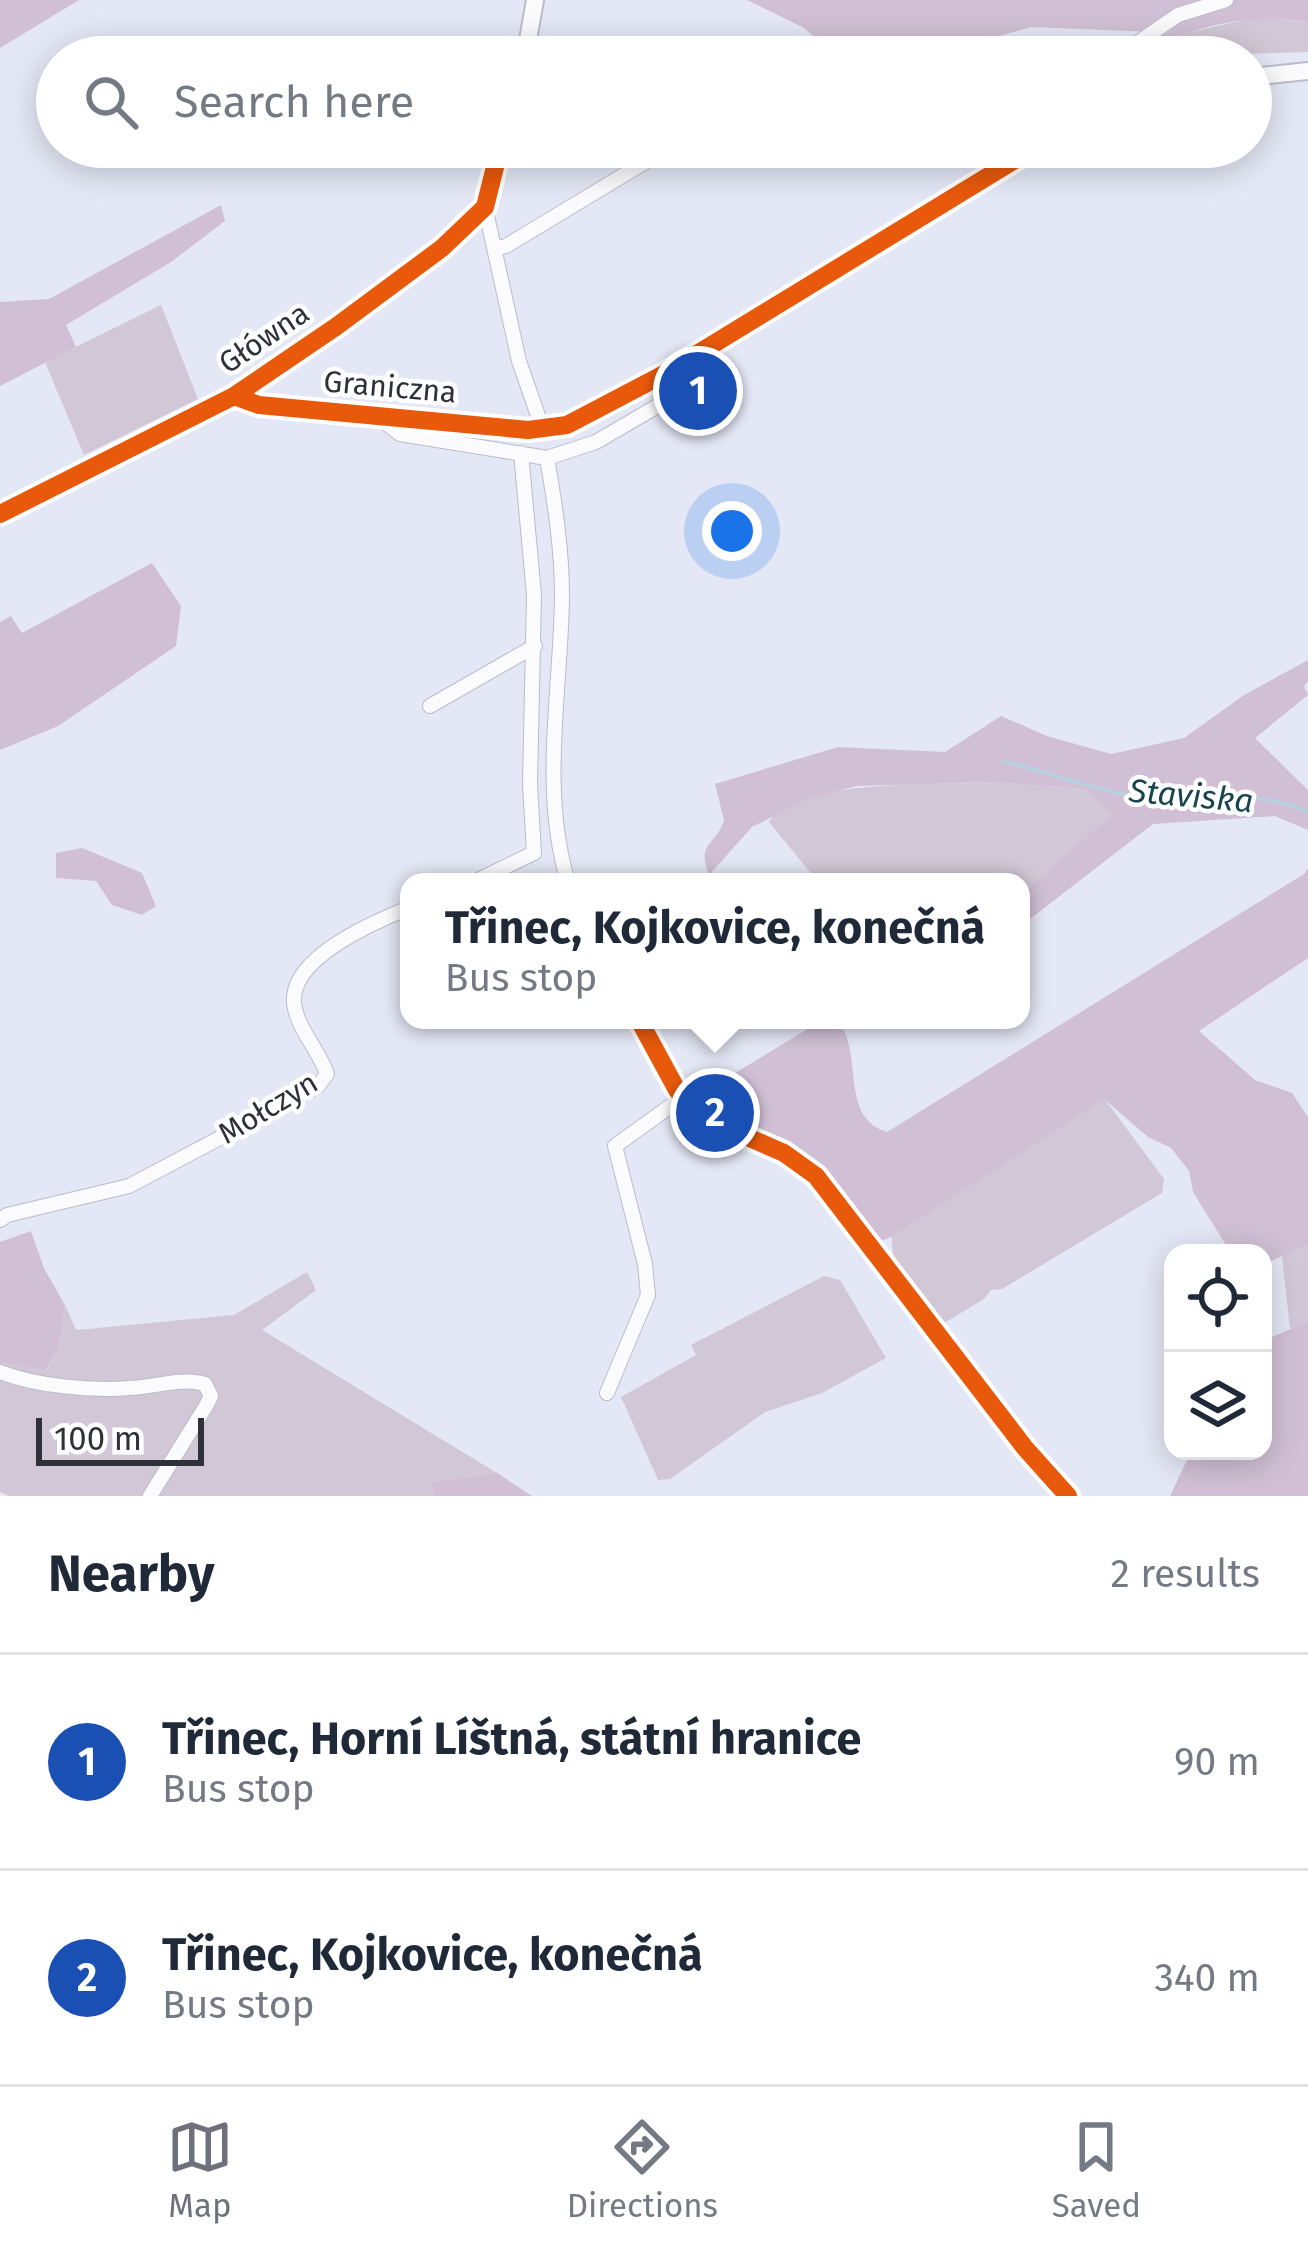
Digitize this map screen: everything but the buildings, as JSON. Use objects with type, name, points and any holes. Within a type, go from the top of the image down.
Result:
[{"type":"street","points":[[1149,36],[1178,16],[1226,0]]},
{"type":"street","points":[[528,36],[532,2]]},
{"type":"street","points":[[1272,74],[1308,71]]},
{"type":"street","points":[[495,168],[485,207],[519,361],[543,430],[567,425],[710,347],[1002,168]]},
{"type":"street","points":[[495,249],[635,168]]},
{"type":"street","name":"Główna","points":[[0,514],[234,396],[442,248],[485,207]]},
{"type":"street","points":[[385,416],[400,434],[547,458],[596,442],[707,377],[712,365],[710,347]]},
{"type":"street","name":"Graniczna","points":[[234,396],[259,405],[543,430]]},
{"type":"street","points":[[603,407],[616,429]]},
{"type":"street","points":[[493,873],[534,853],[532,542],[520,453]]},
{"type":"street","points":[[547,458],[561,563],[553,769],[565,873]]},
{"type":"street","points":[[430,706],[535,646]]},
{"type":"street","name":"Mołczyn","points":[[0,1220],[129,1186],[322,1082],[327,1074],[323,1061],[296,1010],[299,982],[337,942],[400,912]]},
{"type":"street","points":[[644,1029],[699,1116],[784,1153],[816,1176],[1024,1448],[1067,1496]]},
{"type":"street","points":[[608,1393],[648,1295],[645,1264],[614,1145],[683,1096]]},
{"type":"street","points":[[0,1372],[58,1384],[126,1389],[192,1380],[205,1384],[211,1396],[150,1496]]},
{"type":"shaded area","points":[[0,0],[79,0],[0,48]]},
{"type":"shaded area","points":[[747,0],[1308,0],[1308,22],[1263,19],[1220,24],[1181,36],[1031,27],[999,36],[813,36]]},
{"type":"shaded area","points":[[1257,17],[1308,22],[1308,52],[1272,53],[1272,36],[1182,36]]},
{"type":"shaded area","points":[[221,205],[225,221],[171,262],[66,325],[76,347],[0,386],[0,302],[49,299]]},
{"type":"shaded area","points":[[161,305],[198,399],[84,455],[45,362]]},
{"type":"shaded area","points":[[152,563],[181,606],[176,646],[58,726],[0,750],[0,622],[11,616],[22,633]]},
{"type":"shaded area","points":[[1308,660],[1304,686],[1308,695],[1255,738],[1308,790],[1308,830],[1275,816],[1153,824],[1030,919],[1030,886],[1112,815],[1085,789],[993,782],[857,786],[809,798],[752,827],[708,873],[706,850],[724,820],[715,784],[838,747],[945,752],[1001,716],[1047,736],[1111,754],[1184,738],[1244,695]]},
{"type":"shaded area","points":[[993,782],[1085,789],[1113,815],[1030,886],[1030,873],[811,873],[769,822],[809,797],[907,785]]},
{"type":"shaded area","points":[[82,848],[142,873],[156,906],[142,915],[112,905],[96,881],[56,878],[56,853]]},
{"type":"shaded area","points":[[1308,868],[1308,958],[1199,1031],[1255,1080],[1292,1093],[1308,1117],[1308,1244],[1272,1261],[1272,1244],[1225,1244],[1193,1192],[1189,1171],[1171,1148],[1148,1137],[1104,1099],[880,1241],[820,1164],[792,1145],[730,1124],[731,1106],[719,1083],[807,1029],[843,1029],[862,1113],[887,1132]]},
{"type":"shaded area","points":[[1104,1098],[1164,1179],[1162,1193],[1002,1289],[991,1290],[939,1326],[901,1275],[892,1237]]},
{"type":"shaded area","points":[[31,1231],[44,1268],[65,1305],[59,1348],[46,1370],[0,1363],[0,1242]]},
{"type":"shaded area","points":[[1308,1244],[1308,1321],[1290,1329],[1282,1256]]},
{"type":"shaded area","points":[[307,1272],[316,1290],[262,1330],[497,1473],[430,1482],[435,1496],[9,1496],[0,1492],[0,1363],[47,1370],[59,1348],[65,1305],[76,1330],[234,1315]]},
{"type":"shaded area","points":[[824,1276],[840,1280],[886,1358],[822,1393],[765,1412],[670,1479],[658,1480],[621,1397],[696,1355],[691,1345]]},
{"type":"shaded area","points":[[1308,1321],[1308,1496],[1170,1496],[1187,1460],[1272,1460],[1272,1337]]},
{"type":"shaded area","points":[[497,1473],[532,1496],[435,1496],[430,1482]]},
{"type":"waterway","name":"Staviska","points":[[1004,761],[1143,798],[1254,798],[1308,812]]},
{"type":"cycle path","points":[[0,514],[234,396],[337,326],[442,248],[485,207],[495,168]]},
{"type":"cycle path","points":[[234,396],[259,405],[528,430],[567,425],[666,373],[1002,168]]},
{"type":"cycle path","points":[[644,1029],[677,1090],[699,1116],[784,1153],[816,1176],[1025,1448],[1068,1496]]},
{"type":"place","name":"Třinec, Horní Líštná, státní hranice","points":[[698,391]]},
{"type":"place","name":"Třinec, Kojkovice, konečná","points":[[715,1113]]}]
